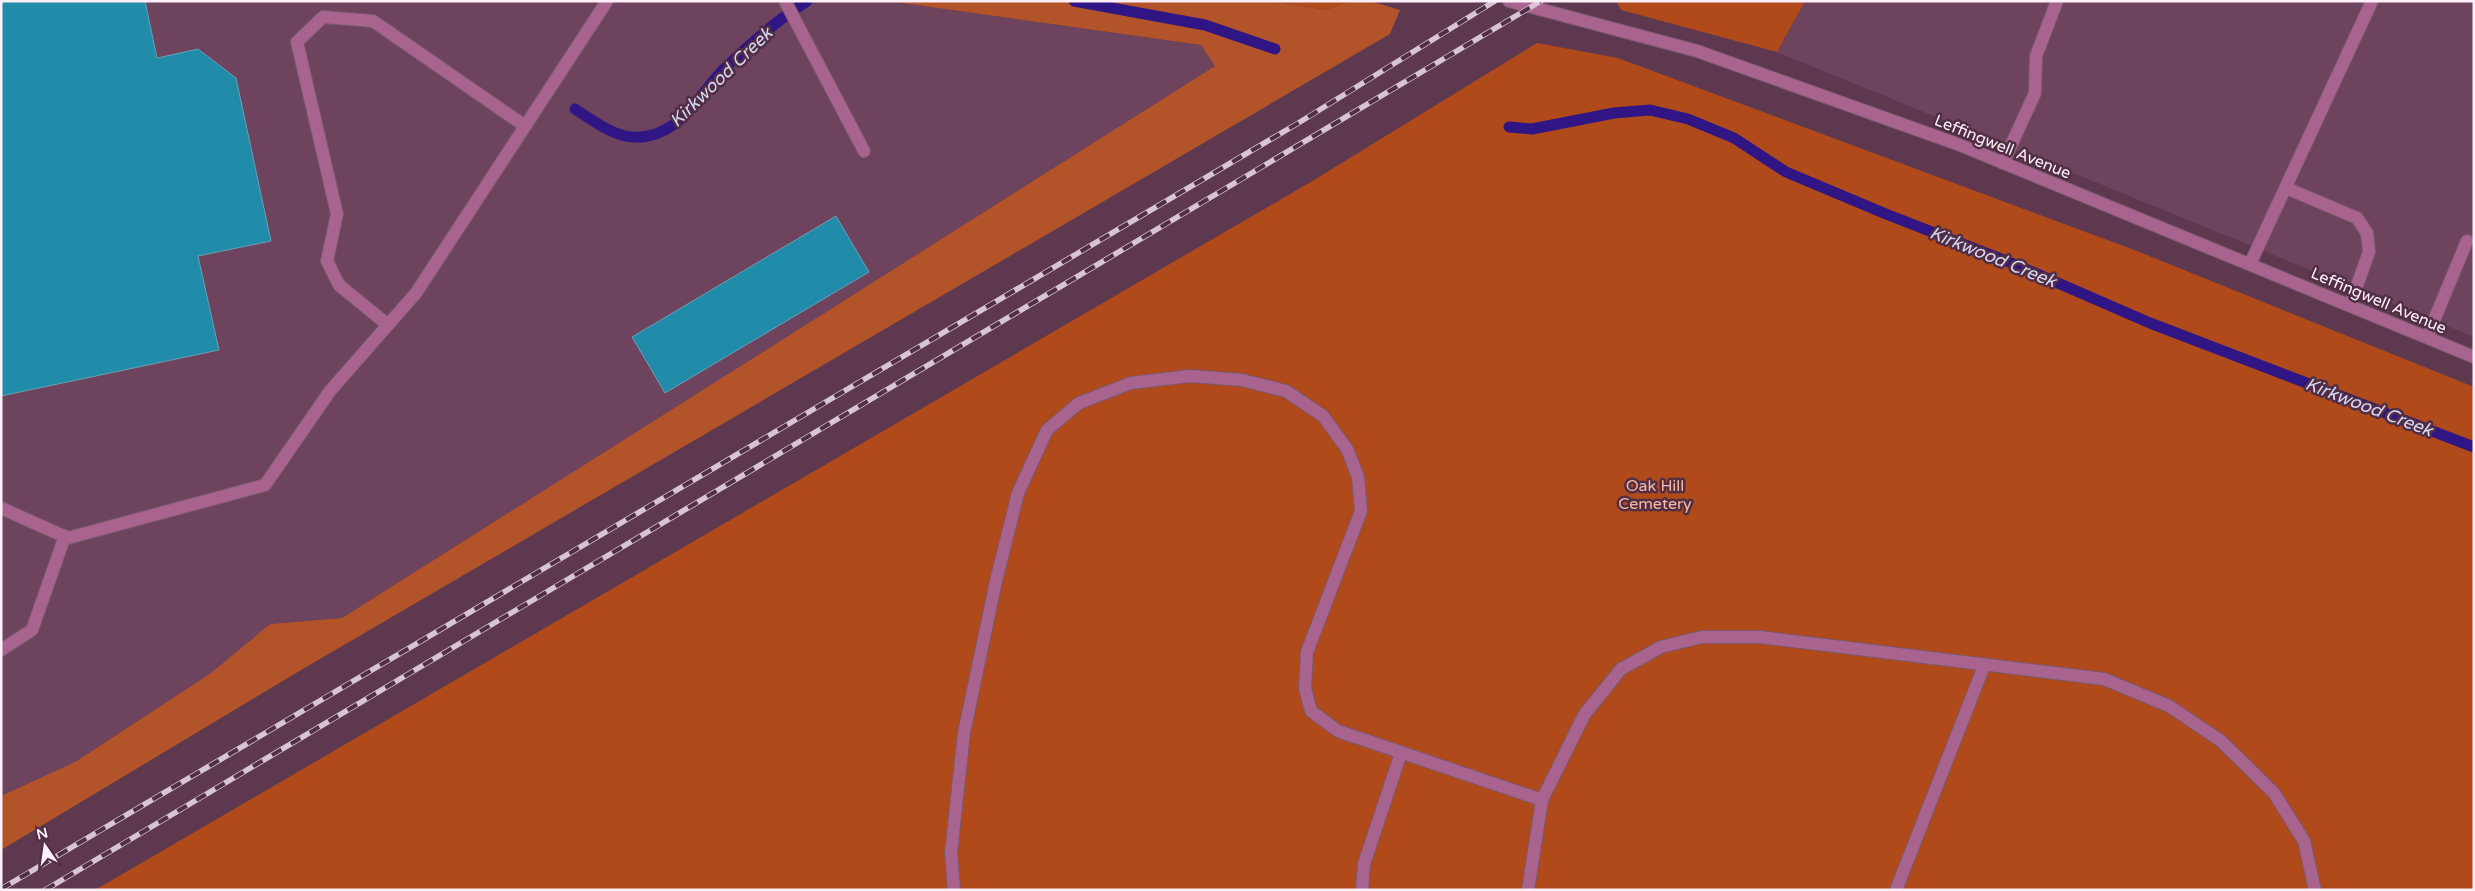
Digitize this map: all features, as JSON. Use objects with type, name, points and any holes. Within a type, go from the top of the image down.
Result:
[{"type":"street","points":[[1,508],[68,538],[265,485],[330,391],[416,293],[606,1]]},
{"type":"street","points":[[785,1],[864,151]]},
{"type":"street","name":"Leffingwell Avenue","points":[[1508,1],[1697,51],[1960,145],[2474,357]]},
{"type":"street","points":[[2004,163],[2035,93],[2036,56],[2057,1]]},
{"type":"street","points":[[2250,264],[2372,1]]},
{"type":"street","points":[[388,325],[339,285],[327,261],[337,214],[297,42],[323,17],[373,21],[525,126]]},
{"type":"street","points":[[2286,188],[2356,218],[2367,232],[2369,252],[2350,305]]},
{"type":"street","points":[[2427,337],[2467,241]]},
{"type":"street","points":[[954,890],[951,853],[964,733],[996,581],[1018,493],[1047,430],[1079,403],[1132,383],[1190,376],[1242,380],[1286,391],[1323,416],[1347,449],[1358,477],[1361,511],[1307,652],[1305,688],[1311,711],[1338,731],[1542,800]]},
{"type":"street","points":[[1,650],[32,630],[65,536]]},
{"type":"street","points":[[1528,890],[1542,800],[1584,715],[1621,669],[1661,647],[1702,637],[1759,637],[1984,666],[2104,679],[2169,706],[2214,736],[2274,793],[2304,841],[2315,890]]},
{"type":"street","points":[[1896,890],[1984,666]]},
{"type":"street","points":[[1362,890],[1364,864],[1401,753]]},
{"type":"shaded area","points":[[1,1],[888,1],[1201,45],[1215,66],[342,618],[270,624],[211,673],[75,762],[1,796]]},
{"type":"shaded area","points":[[888,1],[1272,1],[1326,10],[1350,1],[1370,1],[1400,10],[1390,34],[296,673],[1,850],[1,796],[75,762],[211,673],[270,624],[342,618],[1215,66],[1201,45]]},
{"type":"shaded area","points":[[1805,1],[2474,1],[2474,337],[1777,52]]},
{"type":"green space","points":[[1272,1],[1350,1],[1326,10]]},
{"type":"green space","points":[[1616,1],[1805,1],[1777,52],[1621,10]]},
{"type":"green space","name":"Oak Hill Cemetery","points":[[1537,43],[1618,58],[2137,251],[2474,387],[2474,890],[95,890],[1314,180]]},
{"type":"building","points":[[1,1],[145,1],[157,58],[198,49],[236,78],[271,241],[198,256],[219,350],[1,396]]},
{"type":"building","points":[[836,216],[869,272],[665,393],[632,337]]},
{"type":"waterway","name":"Kirkwood Creek","points":[[575,109],[601,126],[619,134],[638,137],[660,132],[681,118],[724,69],[774,24],[807,1]]},
{"type":"waterway","name":"Kirkwood Creek","points":[[1074,1],[1205,25],[1275,49]]},
{"type":"waterway","name":"Kirkwood Creek","points":[[1509,127],[1532,129],[1614,113],[1650,110],[1688,119],[1734,138],[1786,172],[1886,214],[2014,264],[2150,323],[2474,447]]},
{"type":"railway","points":[[1,889],[1300,122],[1495,1]]},
{"type":"railway","points":[[45,890],[1541,1]]}]
